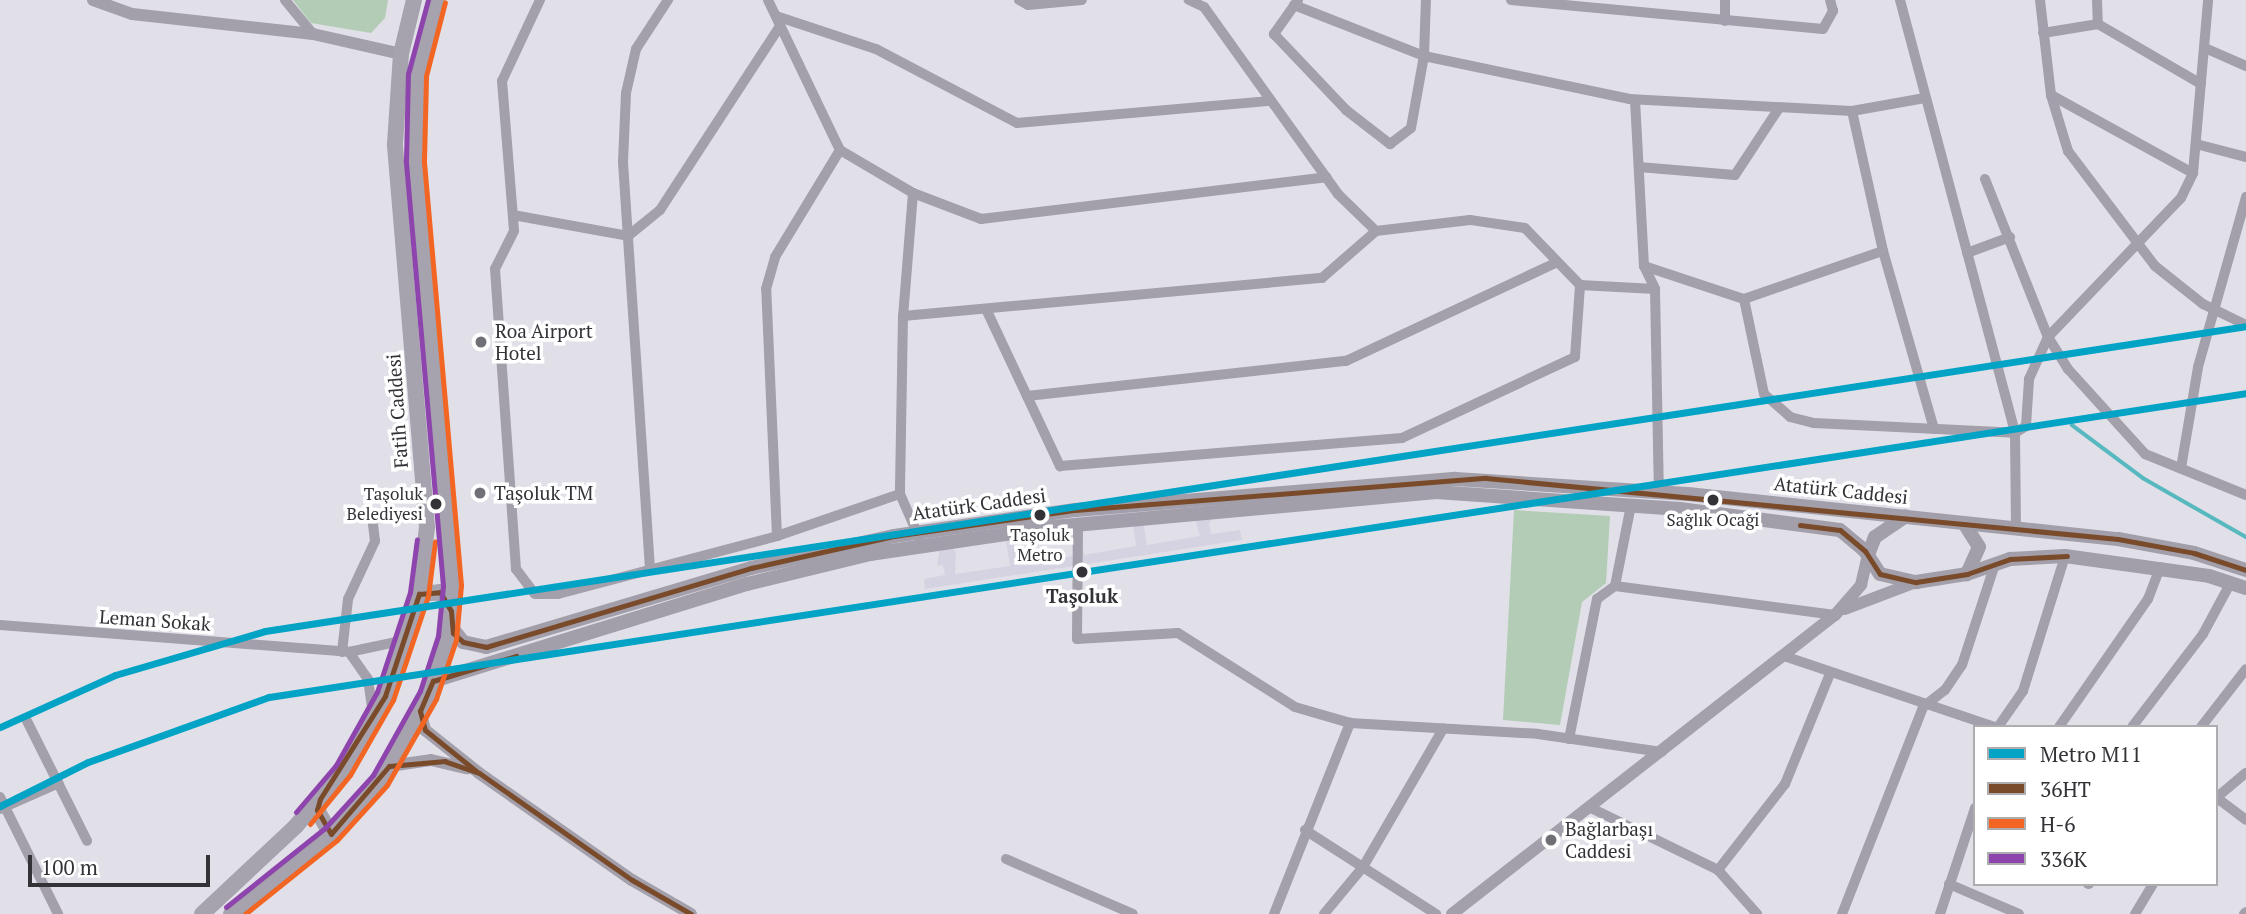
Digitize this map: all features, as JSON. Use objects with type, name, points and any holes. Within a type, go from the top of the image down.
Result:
[{"type":"main road","name":"Fatih Caddesi","points":[[202,914],[320,799],[373,719],[405,640],[419,594],[427,527],[396,178],[401,54],[414,0]]},
{"type":"main road","name":"Fatih Caddesi","points":[[437,0],[417,75],[415,160],[450,618]]},
{"type":"main road","name":"Atatürk Caddesi","points":[[450,618],[463,642],[496,646],[751,568],[1075,510],[1456,479],[1659,492],[2118,539],[2194,553],[2246,570]]},
{"type":"main road","name":"Atatürk Caddesi","points":[[433,681],[747,584],[919,539],[1436,492],[1631,505],[1840,530],[1868,555],[1880,574],[1916,582],[1967,574],[1995,564],[2066,556],[2160,567],[2231,582],[2246,588]]},
{"type":"main road","points":[[1868,555],[1875,537],[1906,516]]},
{"type":"main road","points":[[1964,523],[1979,547],[1976,564],[1967,574]]},
{"type":"main road","points":[[231,914],[331,834],[389,766],[420,711],[433,681],[450,618],[440,592],[419,594]]},
{"type":"main road","points":[[320,799],[317,810],[331,834]]},
{"type":"street","points":[[93,0],[132,14],[313,34],[401,54]]},
{"type":"street","points":[[285,0],[313,34]]},
{"type":"street","points":[[540,0],[502,81],[514,231],[495,269],[516,569],[535,594],[558,594],[778,536],[900,494]]},
{"type":"street","points":[[650,569],[628,236],[626,93],[636,49],[668,0]]},
{"type":"street","points":[[768,0],[841,150],[913,194],[981,219],[1326,177]]},
{"type":"street","points":[[1019,0],[1028,5],[1082,0]]},
{"type":"street","points":[[1189,0],[1205,7],[1326,177],[1376,231]]},
{"type":"street","points":[[1426,0],[1424,56],[1411,128],[1390,144],[1346,110],[1274,34],[1296,2],[1424,56],[1635,100],[1852,111],[1925,98]]},
{"type":"street","points":[[1511,0],[1609,6],[1725,21],[1823,29],[1833,11],[1830,0]]},
{"type":"street","points":[[1725,0],[1725,21]]},
{"type":"street","points":[[1900,0],[2015,433],[2016,529]]},
{"type":"street","points":[[2040,0],[2051,94],[2068,151],[2155,266],[2214,311],[2246,325]]},
{"type":"street","points":[[2097,0],[2098,24]]},
{"type":"street","points":[[1744,299],[1764,394],[1790,416],[1814,423],[2015,433],[2026,426],[2029,379],[2048,337],[2181,198],[2193,173],[2208,0]]},
{"type":"street","points":[[513,215],[628,236],[660,210],[778,21]]},
{"type":"street","points":[[778,21],[876,50],[1017,123],[1270,100]]},
{"type":"street","points":[[2043,33],[2098,24],[2202,84]]},
{"type":"street","points":[[2205,48],[2246,66]]},
{"type":"street","points":[[2051,94],[2193,173]]},
{"type":"street","points":[[1635,100],[1644,266],[1655,289],[1659,492]]},
{"type":"street","points":[[1640,167],[1735,175],[1779,108]]},
{"type":"street","points":[[1852,111],[1883,251],[1934,429]]},
{"type":"street","points":[[2196,144],[2246,157]]},
{"type":"street","points":[[778,536],[766,289],[775,257],[841,150]]},
{"type":"street","points":[[1985,178],[2048,337],[2068,369],[2145,454],[2246,494]]},
{"type":"street","points":[[913,194],[902,316],[900,494],[919,539]]},
{"type":"street","points":[[2181,468],[2197,367],[2246,197]]},
{"type":"street","points":[[902,316],[1322,278],[1376,231],[1470,220],[1525,228],[1580,285],[1655,289]]},
{"type":"street","points":[[1967,253],[2010,237]]},
{"type":"street","points":[[1644,266],[1744,299],[1883,251]]},
{"type":"street","points":[[1027,396],[1346,361],[1557,262]]},
{"type":"street","points":[[986,309],[1060,466],[1402,438],[1575,357],[1580,285]]},
{"type":"street","points":[[1569,739],[1597,599],[1615,586],[1631,505]]},
{"type":"street","points":[[372,518],[375,541],[348,599],[345,652],[368,679],[373,719]]},
{"type":"street","points":[[1078,525],[1077,639],[1178,633],[1295,707],[1350,723],[1569,739],[1663,752]]},
{"type":"street","points":[[1452,914],[1663,752],[1835,615],[1861,585],[1868,555]]},
{"type":"street","points":[[1998,725],[2023,691],[2066,556]]},
{"type":"street","points":[[1842,914],[1923,707],[1945,690],[1962,665],[1995,564]]},
{"type":"street","points":[[2060,725],[2147,599],[2160,567]]},
{"type":"street","points":[[1615,586],[1835,615],[1916,582]]},
{"type":"street","points":[[2134,725],[2203,634],[2231,582]]},
{"type":"street","name":"Leman Sokak","points":[[0,625],[345,652],[405,640]]},
{"type":"street","points":[[1784,656],[1923,707],[1990,725]]},
{"type":"street","points":[[2203,725],[2246,669]]},
{"type":"street","points":[[1717,870],[1785,784],[1830,674]]},
{"type":"street","points":[[420,711],[425,730],[479,773],[632,880],[691,914]]},
{"type":"street","points":[[27,720],[87,841]]},
{"type":"street","points":[[1273,914],[1350,723]]},
{"type":"street","points":[[1324,914],[1363,867],[1443,729]]},
{"type":"street","points":[[389,766],[445,761],[479,773]]},
{"type":"street","points":[[2218,796],[2246,773]]},
{"type":"street","points":[[58,914],[2,804],[60,783]]},
{"type":"street","points":[[2218,799],[2246,820]]},
{"type":"street","points":[[1591,808],[1717,870],[1757,914]]},
{"type":"street","points":[[1940,914],[1973,814]]},
{"type":"street","points":[[1305,830],[1436,914]]},
{"type":"street","points":[[1006,859],[1133,914]]},
{"type":"street","points":[[1950,884],[2019,914]]},
{"type":"street","points":[[2134,914],[2152,886]]},
{"type":"shaded area","points":[[1235,491],[1209,523],[1211,534],[1240,530],[1242,540],[925,589],[924,579],[945,575],[943,565],[937,566],[940,546],[918,539]],"holes":[[[1142,514],[1194,516],[1200,536],[1147,545]],[[1132,516],[1136,546],[1084,555],[1079,524]],[[1069,526],[1073,556],[1020,564],[1016,534]],[[1005,535],[1010,566],[955,574],[956,553],[950,544]]]},
{"type":"green space","points":[[293,0],[388,0],[385,18],[371,33],[311,23]]},
{"type":"green space","points":[[1514,510],[1610,516],[1606,583],[1582,602],[1560,725],[1503,720]]},
{"type":"waterway","points":[[2072,425],[2143,478],[2246,537]]},
{"type":"metro line","name":"M11","points":[[0,727],[115,675],[265,631],[2246,326]]},
{"type":"metro line","name":"M11","points":[[0,806],[88,762],[269,697],[2246,393]]},
{"type":"transit line","name":"336K","points":[[226,907],[325,828],[373,775],[420,691],[438,636],[443,586],[406,160],[408,74],[428,0]]},
{"type":"transit line","name":"H-6","points":[[245,914],[337,840],[387,785],[436,699],[456,640],[461,585],[424,160],[426,76],[445,2]]},
{"type":"transit line","name":"36HT","points":[[691,914],[632,880],[479,773],[445,761],[389,766],[331,834],[317,810],[320,799],[385,696],[419,594],[440,592],[451,611],[453,633],[463,642],[486,647],[751,568],[894,536],[1075,510],[1486,478],[2118,539],[2194,553],[2246,570]]},
{"type":"transit line","name":"36HT","points":[[1800,525],[1840,530],[1865,551],[1880,574],[1916,582],[1967,574],[2010,559],[2067,556]]},
{"type":"transit line","name":"336K","points":[[296,812],[336,765],[377,692],[410,592],[417,539]]},
{"type":"transit line","name":"H-6","points":[[310,824],[350,775],[393,700],[428,596],[435,541]]},
{"type":"transit line","name":"36HT","points":[[476,771],[425,730],[420,711],[433,681],[516,656]]},
{"type":"place","name":"Roa Airport Hotel","points":[[481,342]]},
{"type":"place","name":"Taşoluk TM","points":[[480,493]]},
{"type":"place","name":"Sağlık Ocaği","points":[[1713,500]]},
{"type":"place","name":"Taşoluk Belediyesi","points":[[436,504]]},
{"type":"place","name":"Taşoluk Metro","points":[[1040,515]]},
{"type":"place","name":"Taşoluk","points":[[1082,572]]},
{"type":"place","name":"Bağlarbaşı Caddesi","points":[[1551,840]]}]
